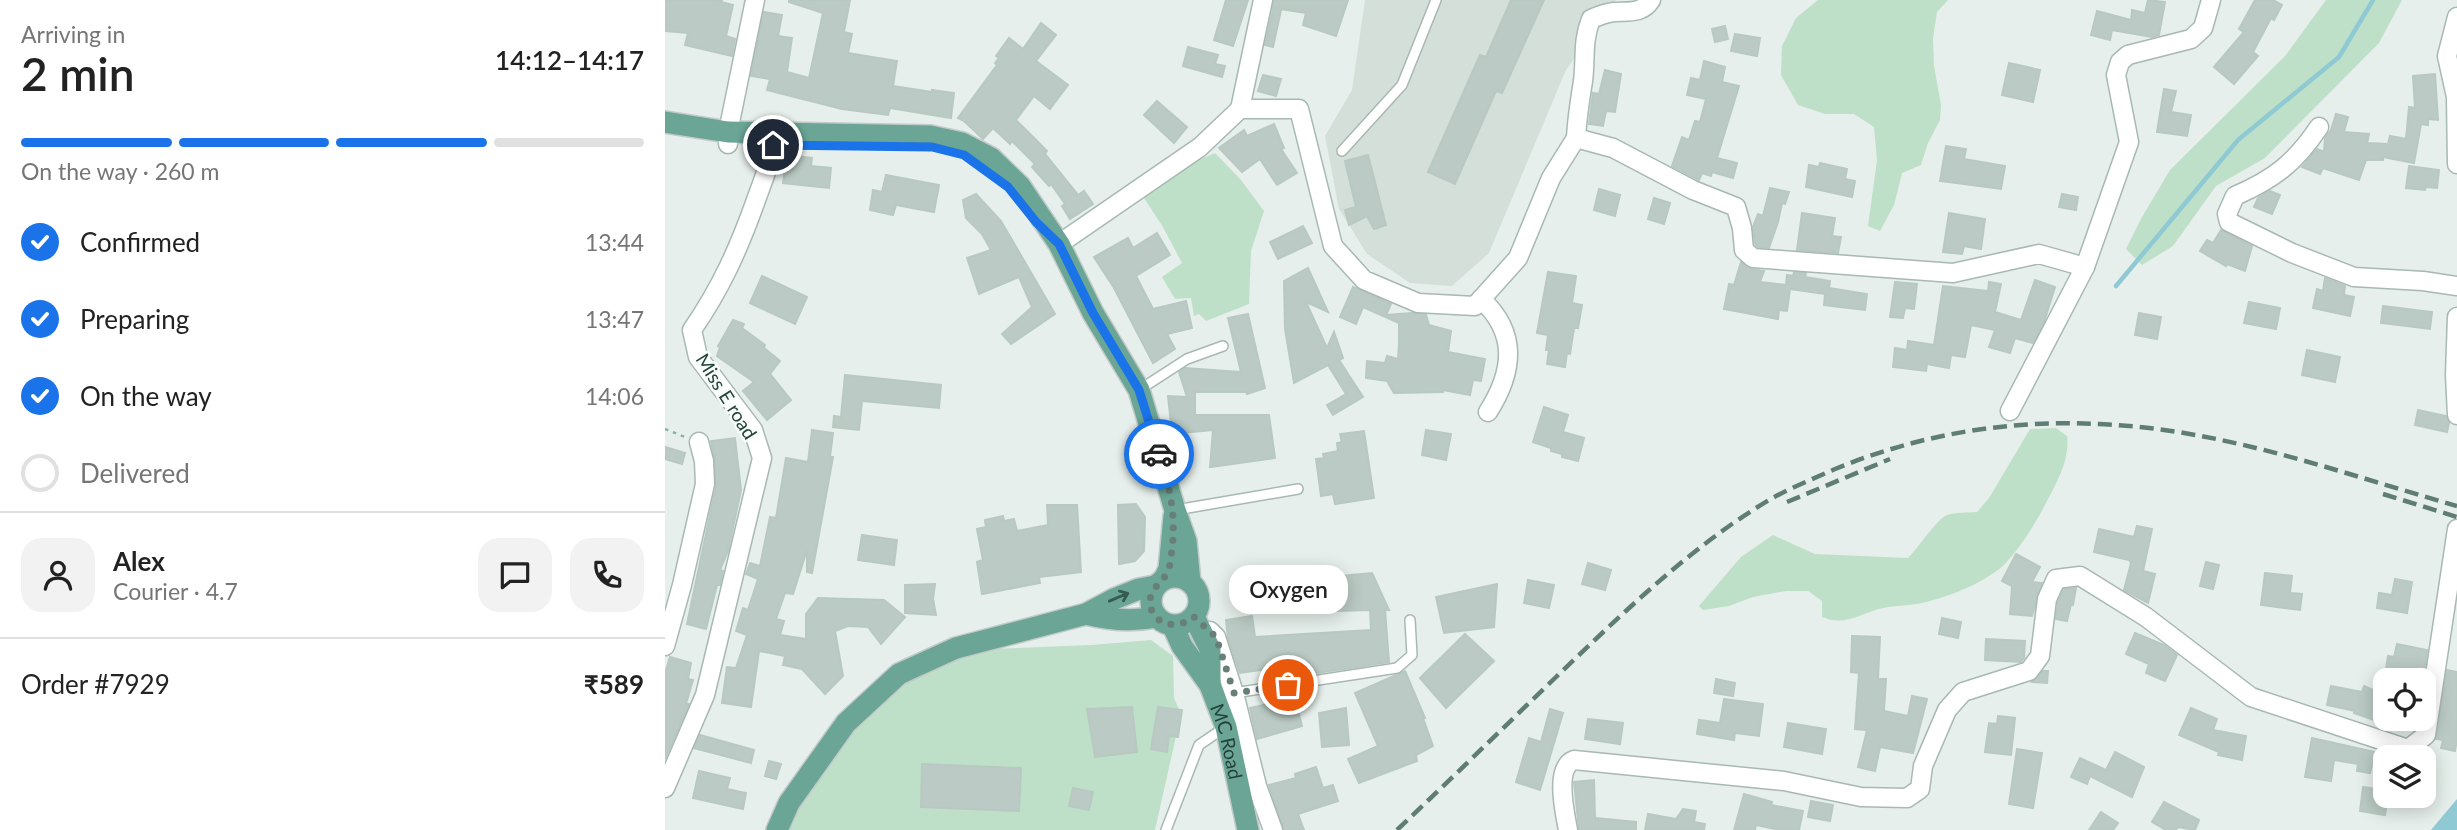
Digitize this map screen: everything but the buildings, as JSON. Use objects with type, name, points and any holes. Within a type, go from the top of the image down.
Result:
[{"type":"main road","name":"MC Road","points":[[665,122],[728,138]]},
{"type":"main road","name":"MC Road","points":[[665,136],[774,139],[917,135],[962,143],[991,158],[1020,186],[1059,244],[1093,313],[1139,390],[1174,510],[1187,541],[1190,582],[1198,592],[1199,599],[1194,617],[1210,649],[1210,685],[1226,727],[1246,821]]},
{"type":"main road","points":[[1174,510],[1169,569],[1150,602],[1210,685]]},
{"type":"main road","points":[[777,830],[789,803],[846,723],[899,674],[956,648],[1086,614],[1139,589],[1177,577],[1190,582]]},
{"type":"main road","points":[[1086,614],[1110,620],[1165,621],[1181,625],[1194,617]]},
{"type":"street","points":[[728,138],[755,0]]},
{"type":"street","points":[[1059,244],[1200,148],[1240,108],[1263,0]]},
{"type":"street","points":[[1240,108],[1300,109],[1333,246],[1364,280],[1418,303],[1475,306],[1518,258],[1551,178],[1576,138],[1583,78],[1584,37],[1591,19],[1611,12],[1634,13],[1650,4],[1651,0]]},
{"type":"street","points":[[2010,411],[2085,267],[2129,142],[2116,75],[2120,62],[2128,55],[2191,39],[2203,28],[2211,0]]},
{"type":"street","points":[[2457,17],[2447,56],[2457,97],[2457,164]]},
{"type":"street","points":[[2319,127],[2302,153],[2262,184],[2235,196],[2227,214],[2229,222],[2292,253],[2354,277],[2457,286]]},
{"type":"street","points":[[1576,138],[1613,148],[1693,190],[1736,207],[1744,250],[1753,258],[1953,273],[2039,254],[2085,267]]},
{"type":"street","name":"Miss E road","points":[[665,788],[705,695],[762,458],[753,430],[698,357],[692,330],[726,276],[745,232],[772,155],[774,139]]},
{"type":"street","points":[[1481,299],[1496,316],[1509,340],[1504,375],[1497,398],[1488,411]]},
{"type":"street","points":[[2457,317],[2457,415]]},
{"type":"street","points":[[665,646],[682,586],[705,484],[704,461],[699,442]]},
{"type":"street","points":[[1568,830],[1562,770],[1567,763],[1574,760],[1784,781],[1861,797],[1907,798],[1920,789],[1923,766],[1947,710],[1963,692],[2029,671],[2040,656],[2047,598],[2056,579],[2080,576],[2146,617],[2251,697],[2408,749],[2426,735],[2457,529]]},
{"type":"street","points":[[1194,617],[1216,637],[1234,693],[1257,786],[1273,830]]},
{"type":"lane","points":[[1342,151],[1402,85],[1436,0]]},
{"type":"lane","points":[[1139,390],[1187,359],[1223,346]]},
{"type":"lane","points":[[1174,510],[1299,489]]},
{"type":"lane","points":[[1234,693],[1397,668],[1412,655],[1410,620]]},
{"type":"lane","points":[[1166,830],[1199,745],[1226,727]]},
{"type":"path","points":[[665,429],[699,442]]},
{"type":"shaded area","points":[[1365,0],[1616,0],[1566,70],[1489,253],[1452,286],[1410,283],[1367,254],[1339,209],[1325,136],[1352,90]]},
{"type":"green space","points":[[1818,0],[1948,0],[1937,12],[1933,38],[1934,66],[1941,105],[1940,120],[1928,143],[1921,165],[1902,173],[1894,205],[1880,231],[1868,226],[1877,160],[1874,127],[1854,114],[1825,114],[1798,105],[1781,75],[1782,46],[1796,18]]},
{"type":"green space","points":[[2326,0],[2402,0],[2379,43],[2265,158],[2216,186],[2173,246],[2142,265],[2126,249],[2170,170],[2285,56]]},
{"type":"green space","points":[[1215,153],[1241,180],[1264,211],[1251,251],[1249,304],[1206,321],[1199,314],[1194,316],[1191,298],[1175,299],[1162,277],[1182,263],[1142,195],[1181,168]]},
{"type":"green space","points":[[2056,428],[2067,436],[2067,453],[2051,493],[2032,528],[2012,556],[1998,570],[1974,584],[1924,603],[1883,608],[1838,621],[1822,617],[1822,601],[1808,591],[1786,591],[1703,610],[1699,606],[1741,557],[1773,535],[1815,554],[1908,558],[1943,517],[1954,513],[1977,512],[1989,498],[2030,429]]},
{"type":"green space","points":[[1151,640],[1173,656],[1174,698],[1181,714],[1155,830],[779,830],[820,761],[925,664],[967,650]]},
{"type":"water","points":[[2457,799],[2457,830],[2431,830]]},
{"type":"waterway","points":[[2116,286],[2238,140],[2339,57],[2373,0]]},
{"type":"railway","points":[[1397,830],[1605,630],[1711,539],[1769,500],[1874,454],[1953,434],[1993,428],[2074,423],[2115,425],[2157,429],[2233,443],[2457,506]]},
{"type":"railway","points":[[1787,502],[1890,459]]},
{"type":"railway","points":[[2383,494],[2457,517]]},
{"type":"way so far","points":[[1159,454],[1174,510],[1173,539],[1169,569],[1151,594],[1152,610],[1161,622],[1173,626],[1188,622],[1194,617],[1216,637],[1234,693],[1288,685]]},
{"type":"place","name":"Oxygen","points":[[1288,685]]},
{"type":"route","points":[[773,145],[932,147],[964,155],[1008,187],[1036,222],[1059,244],[1093,313],[1139,390],[1159,454]]}]
